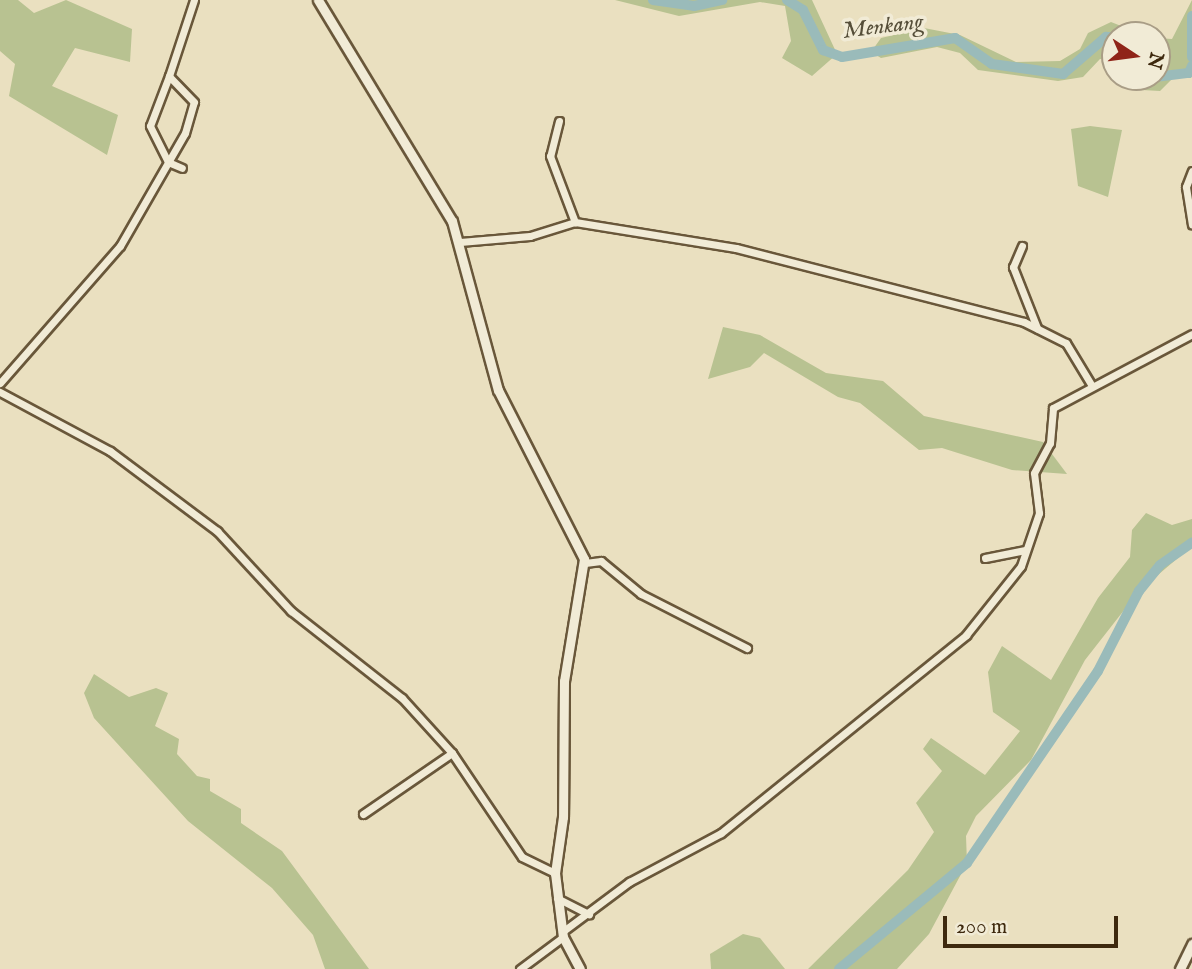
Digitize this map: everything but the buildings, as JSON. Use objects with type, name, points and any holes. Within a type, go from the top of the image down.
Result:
[{"type":"street","points":[[182,169],[168,162],[150,120],[170,76],[194,0]]},
{"type":"street","points":[[318,0],[460,242],[498,390],[585,564],[564,681],[564,806],[555,887],[556,897],[589,914]]},
{"type":"street","points":[[0,383],[120,246],[168,162],[194,105],[170,76]]},
{"type":"street","points":[[559,121],[549,149],[575,222]]},
{"type":"street","points":[[1192,171],[1186,187],[1192,225]]},
{"type":"street","points":[[460,242],[530,236],[575,222],[736,248],[1038,328],[1066,344],[1092,386]]},
{"type":"street","points":[[1022,246],[1013,267],[1038,328]]},
{"type":"street","points":[[520,969],[629,882],[708,843],[912,683],[982,618],[1016,575],[1039,513],[1034,473],[1051,443],[1053,408],[1192,334]]},
{"type":"street","points":[[0,392],[110,451],[207,522],[291,611],[390,687],[452,753],[522,857],[555,873]]},
{"type":"street","points":[[985,558],[1025,550]]},
{"type":"street","points":[[585,564],[601,561],[641,594],[747,648]]},
{"type":"street","points":[[363,814],[452,753]]},
{"type":"street","points":[[555,887],[562,934],[580,969]]},
{"type":"street","points":[[1180,969],[1192,944]]},
{"type":"green space","points":[[0,0],[18,0],[34,13],[66,0],[132,29],[130,62],[75,48],[52,86],[118,115],[107,155],[9,96],[15,64],[0,51]]},
{"type":"green space","points":[[615,0],[812,0],[837,54],[812,76],[782,58],[791,41],[785,6],[760,2],[679,16]]},
{"type":"green space","points":[[1192,0],[1191,78],[1174,77],[1171,80],[1172,39]]},
{"type":"green space","points":[[1101,27],[1101,59],[1083,77],[1058,81],[978,70],[960,53],[937,47],[881,58],[871,52],[881,38],[924,28],[960,35],[1016,62],[1060,61],[1080,49],[1088,33]]},
{"type":"green space","points":[[1090,126],[1122,130],[1108,197],[1078,186],[1071,129]]},
{"type":"green space","points":[[723,327],[760,335],[826,373],[883,381],[924,416],[1043,442],[1067,474],[1012,470],[942,448],[919,450],[860,403],[838,397],[764,353],[750,367],[708,379]]},
{"type":"green space","points":[[1146,513],[1172,525],[1192,519],[1192,546],[1139,591],[1085,660],[1031,760],[976,816],[966,836],[967,863],[929,934],[897,969],[808,969],[908,870],[934,832],[916,803],[942,771],[923,749],[931,738],[985,775],[1020,731],[993,712],[988,672],[1002,646],[1051,680],[1098,598],[1130,557],[1132,530]]},
{"type":"green space","points":[[94,674],[129,697],[156,688],[168,693],[155,726],[179,739],[177,754],[197,776],[210,779],[210,791],[241,809],[241,823],[282,851],[369,969],[325,969],[313,935],[272,888],[188,821],[94,718],[84,693]]},
{"type":"green space","points":[[743,934],[760,938],[785,969],[711,969],[710,954]]},
{"type":"waterway","name":"Menkang","points":[[653,0],[694,6],[722,0]]},
{"type":"waterway","name":"Menkang","points":[[787,0],[803,10],[823,50],[842,57],[955,38],[992,64],[1063,74],[1101,41]]},
{"type":"waterway","name":"Menkang","points":[[1192,16],[1192,57]]},
{"type":"waterway","name":"Menkang","points":[[1171,75],[1189,73],[1192,66]]},
{"type":"waterway","points":[[839,969],[967,863],[1098,671],[1139,591],[1160,565],[1192,543]]}]
